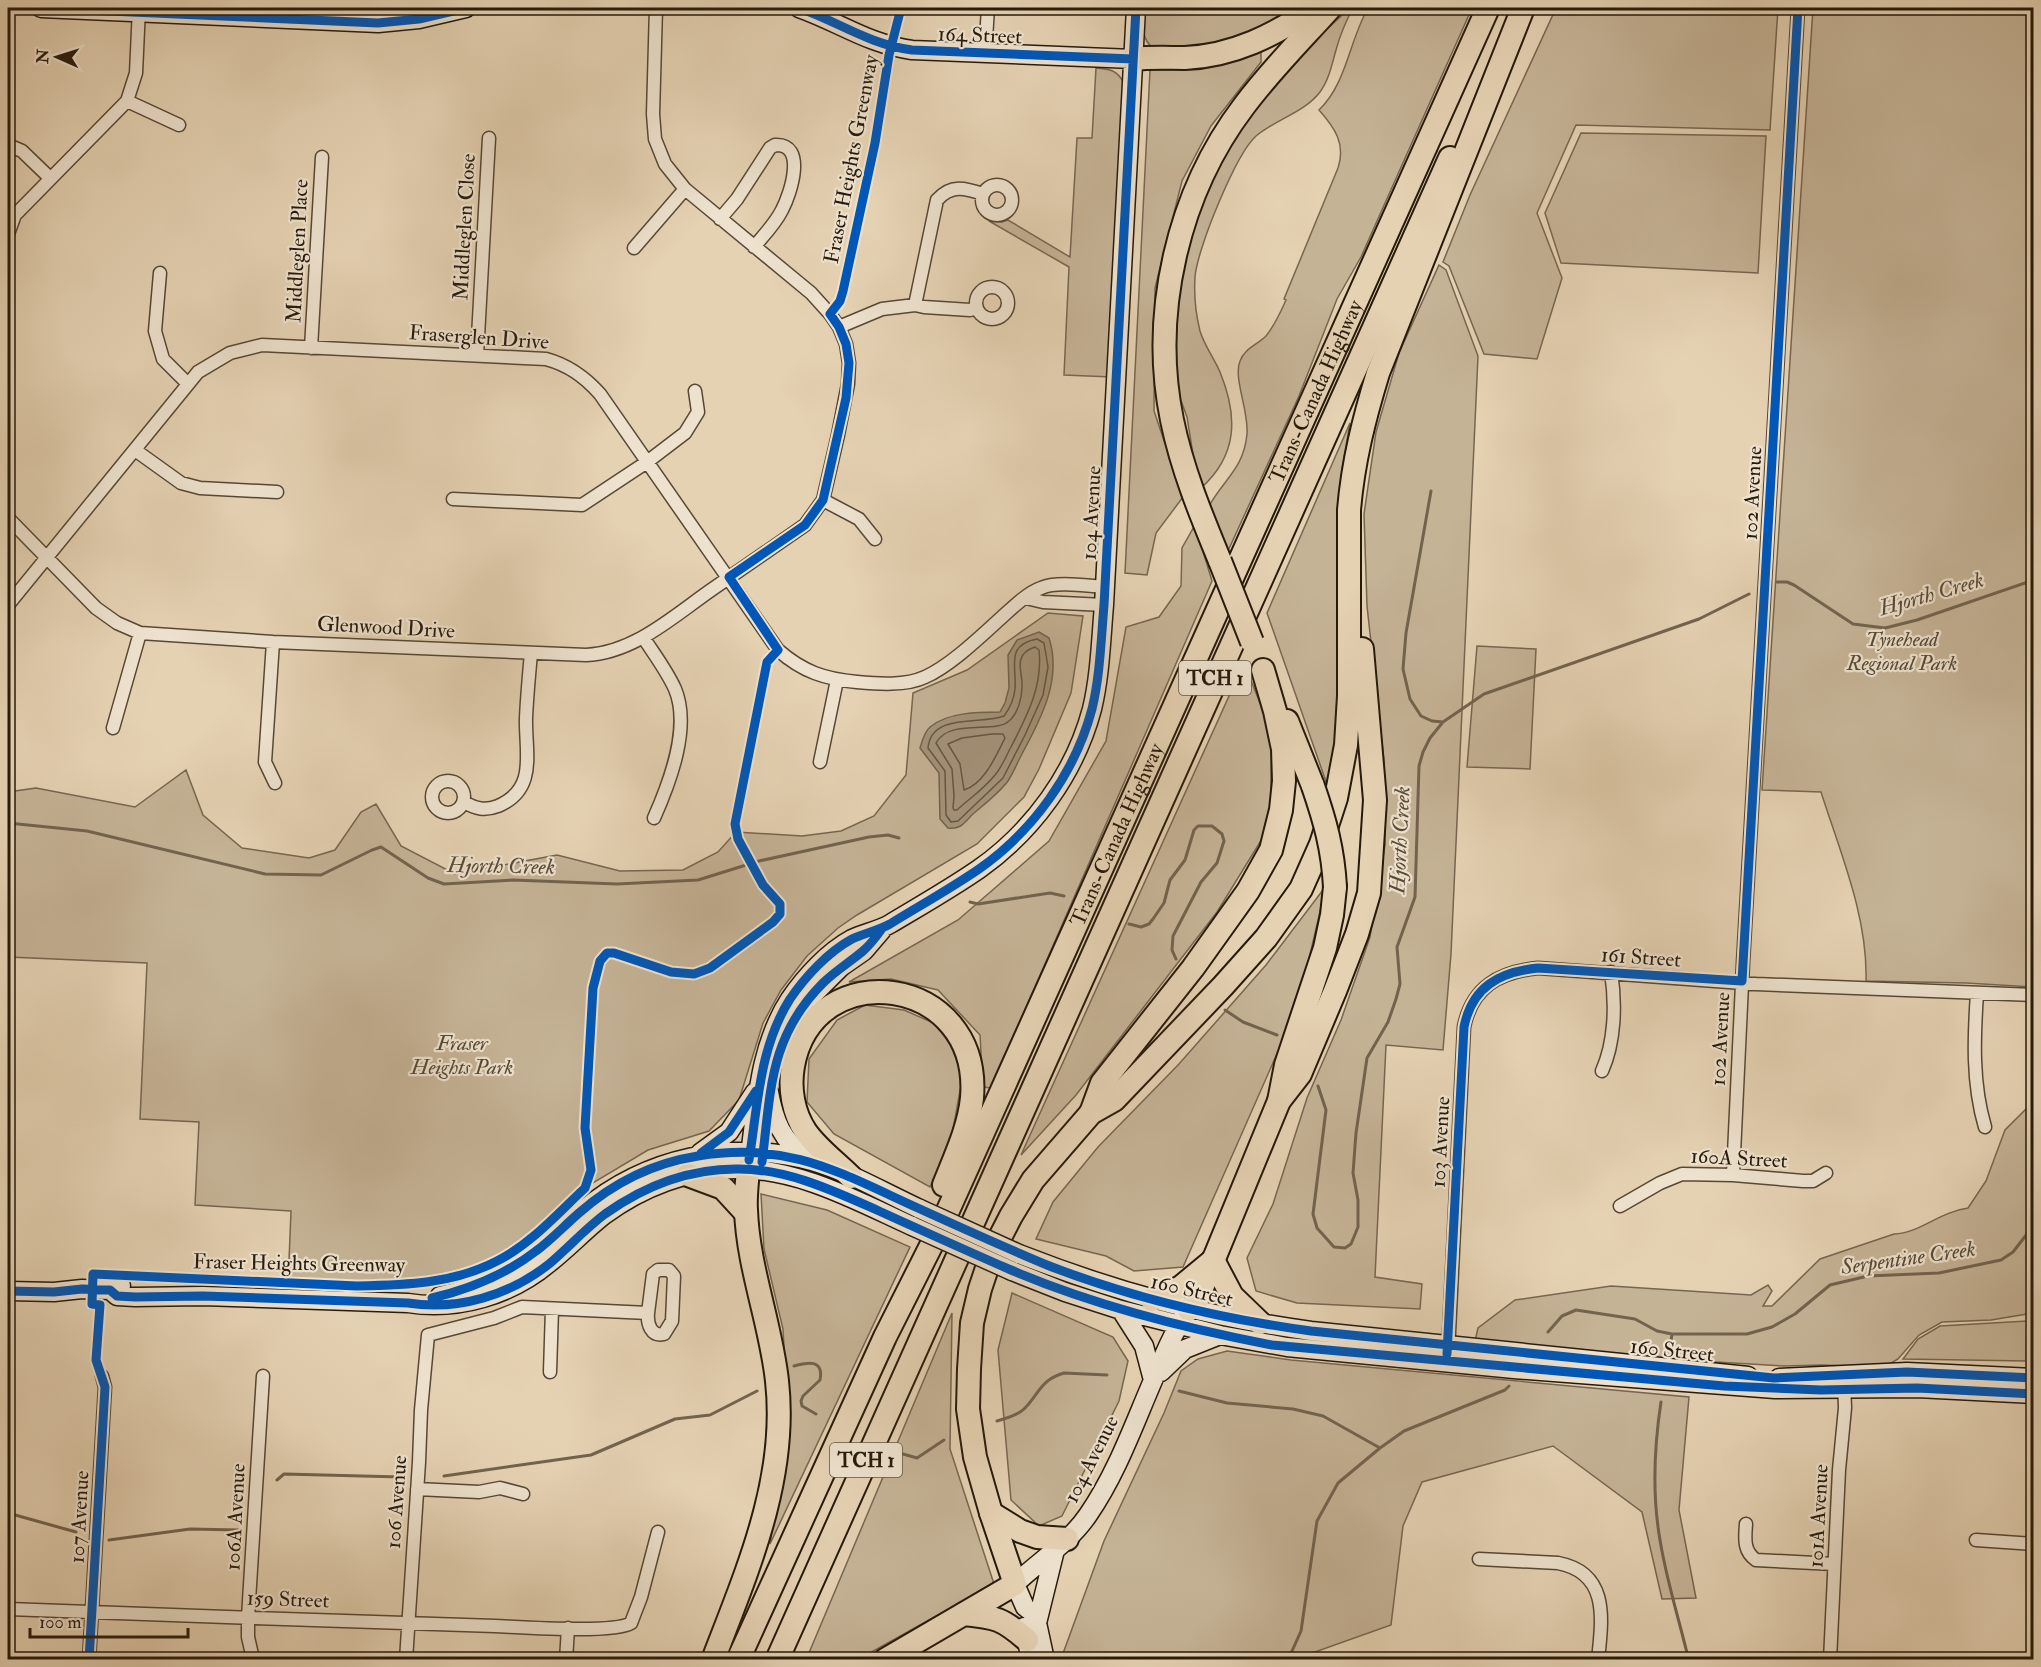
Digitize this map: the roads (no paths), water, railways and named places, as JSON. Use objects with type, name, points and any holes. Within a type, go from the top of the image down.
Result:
[{"type":"highway","points":[[1133,59],[1202,56],[1242,47],[1290,24],[1314,8]]},
{"type":"highway","points":[[1184,1317],[1197,1300],[1279,1101],[1286,1065],[1325,948],[1335,886],[1333,856],[1327,827],[1313,786],[1263,670],[1196,502],[1172,418],[1167,386],[1165,327],[1177,249],[1188,210],[1202,176],[1243,107],[1330,8]]},
{"type":"highway","name":"Trans-Canada Highway","points":[[738,1659],[885,1337],[941,1226],[1488,8]]},
{"type":"highway","points":[[1279,1101],[1300,1074],[1350,953],[1369,893],[1375,800],[1362,649],[1347,542],[1351,479],[1363,424],[1378,373],[1521,8]]},
{"type":"highway","name":"Trans-Canada Highway","points":[[777,1659],[1431,197],[1521,8]]},
{"type":"highway","points":[[1090,1113],[1114,1100],[1223,986],[1266,938],[1301,889],[1321,844],[1336,798],[1347,745],[1349,565]]},
{"type":"highway","points":[[885,1659],[1015,1584],[975,1457],[968,1409],[972,1323],[980,1288],[992,1253],[1033,1180],[1090,1113],[1102,1083],[1192,968],[1248,891],[1271,850],[1281,810],[1284,781],[1282,749],[1275,711],[1263,670]]},
{"type":"highway","points":[[851,1177],[813,1141],[800,1121],[792,1091],[794,1058],[809,1028],[820,1015],[834,1005],[848,998],[873,992],[894,992],[910,996],[935,1009],[958,1033],[970,1066],[972,1099],[958,1150],[885,1337]]},
{"type":"highway","points":[[713,1659],[763,1521],[774,1473],[778,1435],[779,1397],[774,1358],[746,1213],[756,1161]]},
{"type":"highway","points":[[692,1165],[723,1188],[746,1213]]},
{"type":"highway","points":[[1152,1300],[1181,1287],[1213,1260]]},
{"type":"highway","points":[[1213,1260],[1233,1296],[1260,1323]]},
{"type":"highway","points":[[991,1513],[1020,1531],[1061,1545]]},
{"type":"highway","points":[[964,1614],[996,1618],[1009,1624],[1032,1641]]},
{"type":"main road","points":[[41,8],[139,10],[378,23],[419,19],[466,8]]},
{"type":"main road","name":"104 Avenue","points":[[756,1161],[764,1090],[799,1012],[824,982],[864,951],[883,928],[981,868],[1022,832],[1059,785],[1085,732],[1092,707],[1100,653],[1136,8]]},
{"type":"main road","name":"164 Street","points":[[808,9],[852,32],[891,47],[937,52],[1133,59]]},
{"type":"main road","points":[[692,1165],[729,1132],[764,1090],[781,1132],[799,1152],[813,1161]]},
{"type":"main road","name":"160 Street","points":[[8,1279],[54,1281],[82,1288],[110,1290],[117,1296],[135,1297],[203,1296],[408,1303],[430,1306],[464,1302],[508,1288],[541,1270],[592,1225],[614,1209],[692,1165],[716,1170],[756,1161],[813,1161],[851,1177],[916,1218],[1012,1270],[1072,1294],[1121,1310],[1260,1323],[1448,1354]]},
{"type":"main road","name":"160 Street","points":[[756,1161],[1100,1284],[1152,1300],[1220,1335],[1287,1347],[1448,1354],[1917,1388],[2034,1394]]},
{"type":"main road","name":"160 Street","points":[[8,1291],[54,1292],[82,1288]]},
{"type":"main road","points":[[1121,1310],[1144,1346],[1153,1380],[1185,1349],[1220,1335]]},
{"type":"main road","name":"104 Avenue","points":[[1015,1584],[1061,1545],[1087,1517],[1103,1491],[1125,1446],[1153,1380],[1184,1317]]},
{"type":"main road","name":"160 Street","points":[[1844,1382],[1907,1372],[2034,1378]]},
{"type":"main road","points":[[1032,1641],[1061,1545]]},
{"type":"main road","points":[[1015,1584],[1025,1607],[1023,1621],[1032,1641],[1045,1659]]},
{"type":"street","points":[[656,8],[653,114],[656,139],[665,164],[685,189],[811,293],[839,327],[846,344],[849,363],[848,384],[823,500],[859,519],[874,539]]},
{"type":"street","points":[[985,54],[988,8]]},
{"type":"street","name":"102 Avenue","points":[[1733,1175],[1742,981],[1798,8]]},
{"type":"street","points":[[8,234],[15,215],[127,101],[136,73],[139,10]]},
{"type":"street","points":[[127,101],[179,125]]},
{"type":"street","name":"Middleglen Close","points":[[477,355],[489,138]]},
{"type":"street","points":[[8,145],[22,151],[50,178]]},
{"type":"street","points":[[720,219],[752,179],[770,148],[775,145],[786,146],[792,152],[795,162],[784,208],[754,247]]},
{"type":"street","name":"Middleglen Place","points":[[311,348],[322,157]]},
{"type":"street","points":[[634,248],[685,189]]},
{"type":"street","points":[[915,304],[937,200],[944,192],[954,189],[983,194]]},
{"type":"street","points":[[160,273],[155,331],[163,359],[187,383]]},
{"type":"street","points":[[839,327],[882,309],[915,304],[924,307],[970,310],[976,308]]},
{"type":"street","name":"Fraserglen Drive","points":[[8,605],[187,383],[198,372],[230,353],[262,345],[546,359],[563,363],[588,381],[600,394],[778,650],[807,671],[837,680],[886,685],[924,678],[964,650],[1041,587],[1060,585],[1104,596]]},
{"type":"street","points":[[453,499],[582,505],[647,462],[685,433],[698,412],[695,391]]},
{"type":"street","points":[[135,450],[181,483],[200,488],[277,492]]},
{"type":"street","name":"Glenwood Drive","points":[[8,518],[96,608],[117,623],[140,633],[273,642],[599,654],[643,637],[805,525],[823,500]]},
{"type":"street","points":[[1026,598],[1043,602],[1104,596]]},
{"type":"street","points":[[112,728],[140,633]]},
{"type":"street","points":[[643,637],[675,689],[680,715],[677,755],[670,782],[654,818]]},
{"type":"street","points":[[273,642],[265,762],[275,783]]},
{"type":"street","points":[[464,802],[475,809],[495,807],[514,797],[524,783],[527,768],[526,718],[531,653]]},
{"type":"street","points":[[820,762],[837,680]]},
{"type":"street","name":"161 Street","points":[[1538,968],[1875,990],[2034,995]]},
{"type":"street","name":"103 Avenue","points":[[1448,1354],[1466,1016],[1479,994],[1499,978],[1509,973],[1538,968]]},
{"type":"street","points":[[1602,1071],[1611,1047],[1614,991],[1611,972]]},
{"type":"street","points":[[1977,993],[1974,1057],[1979,1107],[1985,1127]]},
{"type":"street","name":"160A Street","points":[[1620,1206],[1682,1174],[1813,1181],[1827,1173]]},
{"type":"street","points":[[658,1270],[669,1270],[674,1276],[672,1321],[664,1334],[654,1333],[648,1325],[648,1313],[653,1274],[658,1270]]},
{"type":"street","name":"106 Avenue","points":[[406,1659],[421,1410],[428,1335],[494,1318],[522,1307],[552,1309]]},
{"type":"street","points":[[550,1372],[552,1309],[648,1313]]},
{"type":"street","name":"107 Avenue","points":[[89,1659],[105,1387],[102,1376]]},
{"type":"street","name":"106A Avenue","points":[[253,1659],[248,1637],[248,1617],[263,1376]]},
{"type":"street","name":"101A Avenue","points":[[1830,1659],[1845,1408],[1844,1382]]},
{"type":"street","points":[[417,1489],[479,1492],[500,1488],[523,1494]]},
{"type":"street","points":[[1746,1524],[1746,1546],[1756,1560],[1834,1564]]},
{"type":"street","name":"159 Street","points":[[8,1609],[408,1624],[620,1628],[631,1623],[641,1597],[658,1532]]},
{"type":"street","points":[[1976,1540],[2034,1544]]},
{"type":"street","points":[[1479,1559],[1558,1563],[1570,1565],[1587,1577],[1599,1598],[1601,1610],[1598,1659]]},
{"type":"street","points":[[566,1659],[568,1628]]},
{"type":"water","points":[[1039,632],[1049,638],[1053,668],[1048,697],[1037,725],[1008,781],[963,824],[957,828],[948,828],[940,819],[939,773],[920,748],[925,734],[930,727],[946,718],[973,713],[1000,712],[1009,688],[1008,655],[1017,640]]},
{"type":"waterway","points":[[1431,491],[1406,633],[1403,669],[1410,699],[1421,716],[1432,721],[1443,722]]},
{"type":"waterway","name":"Hjorth Creek","points":[[1777,582],[1794,585],[1853,624],[1885,628],[1917,620],[2034,580]]},
{"type":"waterway","name":"Hjorth Creek","points":[[1318,1086],[1326,1110],[1313,1214],[1317,1228],[1334,1247],[1345,1248],[1351,1244],[1358,1227],[1358,1200],[1353,1173],[1356,1133],[1367,1058],[1388,1022],[1396,999],[1400,984],[1397,947],[1415,897],[1419,766],[1430,738],[1443,722],[1484,694],[1699,619],[1749,594]]},
{"type":"waterway","name":"Hjorth Creek","points":[[8,823],[87,831],[265,874],[321,875],[381,847],[428,878],[444,884],[513,880],[617,884],[698,880],[759,861],[869,837],[888,835],[899,838]]},
{"type":"waterway","name":"Hjorth Creek","points":[[1129,924],[1141,927],[1149,924],[1164,903],[1170,880],[1185,860],[1194,830],[1198,826],[1212,826],[1222,834],[1224,841],[1217,863],[1201,882],[1173,936],[1172,950],[1176,959]]},
{"type":"waterway","name":"Hjorth Creek","points":[[970,902],[978,904],[1050,893],[1064,896]]},
{"type":"waterway","name":"Hjorth Creek","points":[[1225,1010],[1243,1022],[1277,1035]]},
{"type":"waterway","name":"Serpentine Creek","points":[[1548,1332],[1562,1316],[1576,1310],[1635,1319],[1657,1331],[1672,1334],[1747,1334],[1772,1327],[1795,1314],[1830,1285],[1868,1276],[1939,1273],[2001,1260],[2013,1252],[2034,1225]]},
{"type":"waterway","points":[[1670,1348],[1672,1334]]},
{"type":"waterway","points":[[794,1366],[809,1363],[820,1368],[820,1380],[803,1396],[801,1401],[802,1406],[816,1414]]},
{"type":"waterway","points":[[997,1421],[1021,1411],[1041,1388],[1056,1376],[1064,1373],[1107,1375]]},
{"type":"waterway","name":"Serpentine Creek","points":[[1288,1660],[1301,1631],[1317,1521],[1338,1483],[1404,1431],[1505,1390],[1509,1386]]},
{"type":"waterway","points":[[444,1476],[591,1455],[675,1419],[710,1415],[757,1391]]},
{"type":"waterway","points":[[1179,1391],[1227,1403],[1293,1409],[1323,1416],[1380,1448]]},
{"type":"waterway","points":[[1661,1402],[1655,1471],[1657,1523],[1665,1568],[1687,1653]]},
{"type":"waterway","points":[[903,1454],[917,1458],[944,1440]]},
{"type":"waterway","points":[[277,1480],[284,1474],[401,1477]]},
{"type":"waterway","points":[[8,1513],[76,1532]]},
{"type":"waterway","points":[[109,1540],[190,1529],[239,1530]]},
{"type":"park label","name":"Tynehead Regional Park","points":[[1902,651]]},
{"type":"park label","name":"Fraser Heights Park","points":[[462,1055]]}]
